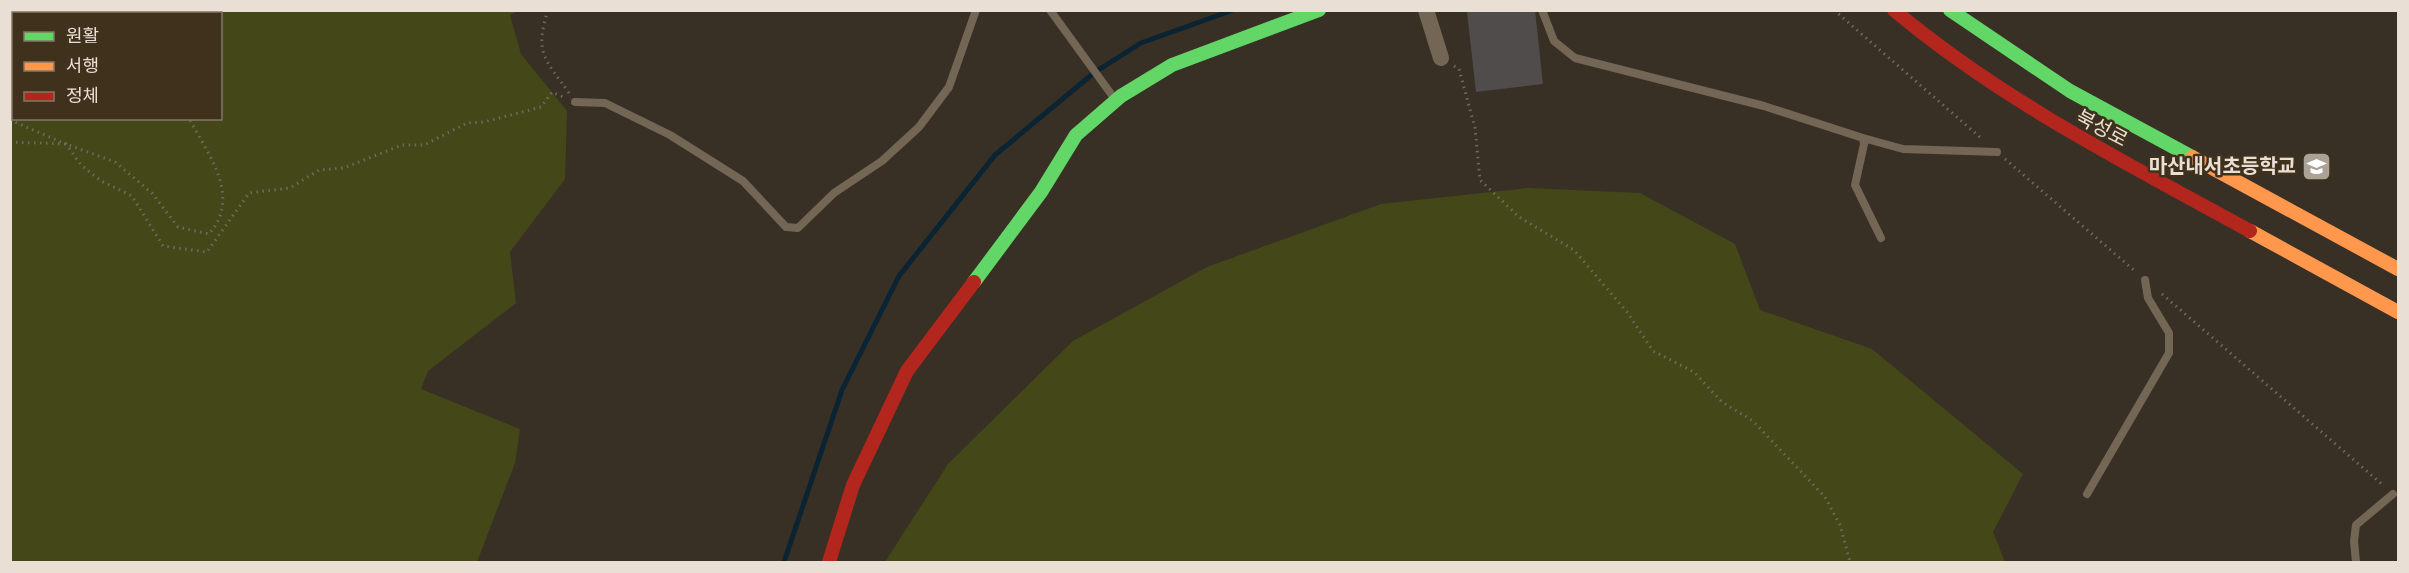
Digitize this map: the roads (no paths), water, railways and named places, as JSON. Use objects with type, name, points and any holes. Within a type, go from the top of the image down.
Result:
[{"type":"main road","points":[[829,562],[853,485],[907,372],[1041,192],[1076,135],[1112,96],[1172,65],[1319,10]]},
{"type":"main road","name":"북성로","points":[[1894,10],[1920,32],[2059,126],[2398,312]]},
{"type":"main road","name":"북성로","points":[[1950,10],[2070,91],[2398,269]]},
{"type":"street","points":[[1426,10],[1441,58]]},
{"type":"lane","points":[[575,102],[605,104],[670,135],[743,181],[786,227],[798,228],[834,193],[882,161],[919,127],[949,87],[976,10]]},
{"type":"lane","points":[[1050,10],[1112,96]]},
{"type":"lane","points":[[1542,10],[1554,41],[1575,58],[1764,106],[1903,149],[1939,152],[1997,152]]},
{"type":"lane","points":[[1863,138],[1864,144],[1855,184],[1881,238]]},
{"type":"lane","points":[[2087,494],[2169,353],[2169,333],[2148,298],[2145,280]]},
{"type":"lane","points":[[2356,562],[2354,541],[2356,525],[2393,494]]},
{"type":"waterway","points":[[784,562],[842,390],[899,276],[995,155],[1095,72],[1141,43],[1233,10]]},
{"type":"place","name":"마산내서초등학교","points":[[2317,166]]}]
